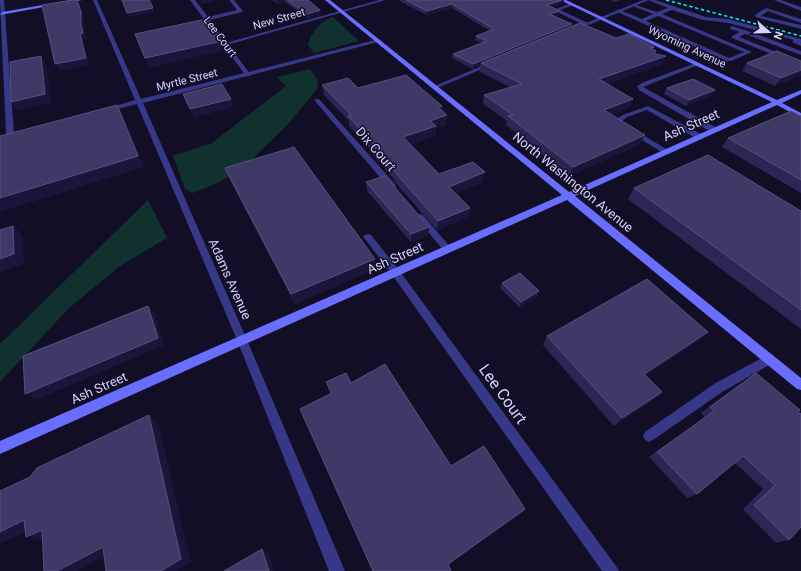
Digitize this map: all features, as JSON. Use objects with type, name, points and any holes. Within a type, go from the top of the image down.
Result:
[{"type":"street","points":[[2,0],[1,14],[7,135],[17,132]]},
{"type":"street","points":[[1,14],[80,0]]},
{"type":"street","name":"Adams Avenue","points":[[95,0],[242,340],[337,571]]},
{"type":"street","name":"Lee Court","points":[[192,0],[248,75]]},
{"type":"street","points":[[207,19],[240,11],[231,0]]},
{"type":"street","name":"North Washington Avenue","points":[[328,0],[801,385]]},
{"type":"street","name":"New Street","points":[[225,44],[384,0]]},
{"type":"street","name":"Wyoming Avenue","points":[[562,0],[670,54],[698,64],[776,102],[801,116]]},
{"type":"street","points":[[565,33],[647,0]]},
{"type":"street","points":[[650,0],[755,35],[801,53]]},
{"type":"street","points":[[776,0],[801,9]]},
{"type":"street","points":[[571,5],[556,10],[586,24]]},
{"type":"street","points":[[618,11],[729,60],[749,52],[635,5]]},
{"type":"street","points":[[642,21],[672,8]]},
{"type":"street","points":[[801,21],[768,9],[757,16],[801,27]]},
{"type":"street","points":[[705,18],[728,20],[801,42]]},
{"type":"street","points":[[722,41],[745,32]]},
{"type":"street","points":[[734,36],[801,64]]},
{"type":"street","name":"Myrtle Street","points":[[101,111],[379,42]]},
{"type":"street","points":[[435,87],[494,62]]},
{"type":"street","points":[[698,64],[640,86],[641,89],[714,130]]},
{"type":"street","name":"Ash Street","points":[[0,448],[801,92]]},
{"type":"street","name":"Dix Court","points":[[317,100],[396,190]]},
{"type":"street","points":[[665,152],[616,122],[625,116],[648,108],[700,136]]},
{"type":"street","points":[[415,212],[448,250]]},
{"type":"street","name":"Lee Court","points":[[368,237],[396,273],[611,571]]},
{"type":"street","points":[[649,436],[718,388],[769,359]]},
{"type":"green space","points":[[333,17],[359,41],[314,53],[308,45],[311,36],[321,24]]},
{"type":"green space","points":[[310,69],[318,80],[317,89],[289,123],[246,165],[220,182],[193,193],[185,189],[173,156],[212,143],[286,86],[277,77]]},
{"type":"green space","points":[[148,200],[167,238],[120,266],[68,309],[0,382],[0,344]]},
{"type":"building","points":[[77,0],[81,12],[81,25],[83,33],[80,34],[86,58],[55,64],[42,5]]},
{"type":"building","points":[[122,0],[149,0],[153,8],[127,13]]},
{"type":"building","points":[[287,0],[308,0],[320,10],[307,14]]},
{"type":"building","points":[[406,0],[562,0],[547,5],[560,11],[549,14],[572,24],[473,64],[453,54],[487,41],[476,36],[494,29],[452,4],[427,11]]},
{"type":"building","points":[[206,19],[222,41],[145,58],[135,34]]},
{"type":"building","points":[[580,23],[616,38],[629,34],[654,47],[650,48],[656,51],[654,52],[656,54],[666,56],[599,79],[633,99],[604,110],[645,135],[573,167],[508,116],[513,115],[484,95],[522,84],[481,63]]},
{"type":"building","points":[[777,51],[801,61],[801,70],[781,78],[747,63]]},
{"type":"building","points":[[41,56],[45,94],[11,102],[10,62]]},
{"type":"building","points":[[406,75],[442,106],[438,107],[447,115],[430,121],[436,126],[403,137],[439,174],[473,162],[485,172],[449,187],[470,208],[438,221],[373,145],[375,145],[348,116],[351,115],[322,85],[348,78],[358,88]]},
{"type":"building","points":[[693,79],[715,90],[689,100],[667,88]]},
{"type":"building","points":[[222,84],[231,99],[190,109],[183,94]]},
{"type":"building","points":[[117,105],[138,156],[0,198],[0,136]]},
{"type":"building","points":[[791,111],[801,116],[801,180],[728,138]]},
{"type":"building","points":[[294,147],[375,259],[291,294],[225,168]]},
{"type":"building","points":[[708,155],[801,211],[801,273],[799,274],[801,275],[801,310],[634,188]]},
{"type":"building","points":[[385,176],[429,227],[411,234],[366,182]]},
{"type":"building","points":[[13,226],[14,254],[0,259],[0,230]]},
{"type":"building","points":[[520,273],[539,291],[521,302],[502,283]]},
{"type":"building","points":[[647,279],[708,332],[644,374],[662,392],[622,418],[547,336]]},
{"type":"building","points":[[148,306],[158,338],[25,394],[23,356]]},
{"type":"building","points":[[385,364],[451,466],[484,446],[525,509],[448,564],[451,571],[373,571],[300,409],[332,393],[326,382],[346,373],[351,383]]},
{"type":"building","points":[[756,373],[800,410],[798,412],[801,414],[801,527],[789,540],[754,505],[775,485],[743,456],[697,494],[657,452],[714,411],[710,407]]},
{"type":"building","points":[[149,415],[181,559],[161,571],[106,571],[103,547],[57,571],[44,571],[42,530],[26,537],[24,520],[0,532],[0,491],[30,477],[37,468]]},
{"type":"building","points":[[262,549],[269,571],[224,571]]},
{"type":"railway","points":[[666,0],[801,36]]}]
